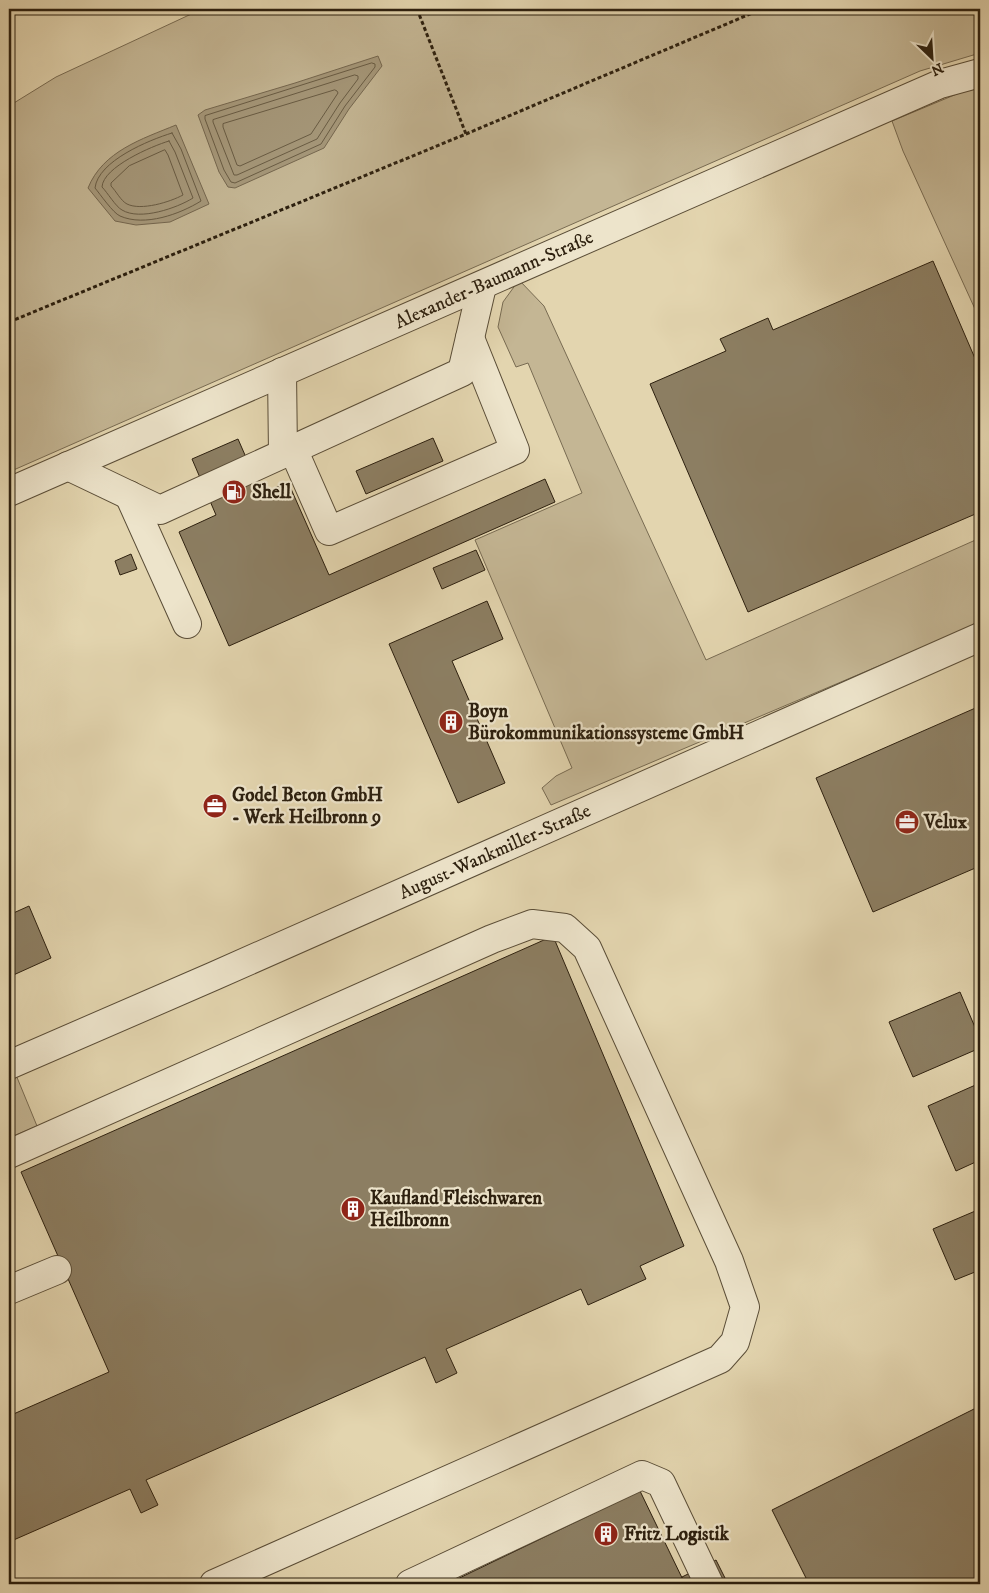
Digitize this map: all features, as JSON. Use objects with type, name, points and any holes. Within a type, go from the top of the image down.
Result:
[{"type":"street","name":"Alexander-Baumann-Straße","points":[[9,492],[940,84],[980,73]]},
{"type":"street","points":[[68,466],[160,510],[462,372],[482,286]]},
{"type":"street","points":[[282,372],[288,452],[329,532],[516,450],[470,338]]},
{"type":"street","points":[[129,495],[187,624]]},
{"type":"street","name":"August-Wankmiller-Straße","points":[[9,1064],[214,976],[980,637]]},
{"type":"street","points":[[9,1154],[492,939],[532,924],[565,928],[587,948],[591,956],[729,1261],[745,1307],[735,1342],[720,1359],[214,1584]]},
{"type":"street","points":[[9,1290],[57,1270]]},
{"type":"street","points":[[410,1584],[642,1475],[661,1483],[709,1584]]},
{"type":"path","points":[[417,9],[466,134]]},
{"type":"path","points":[[9,322],[466,134],[762,9]]},
{"type":"shaded area","points":[[202,9],[980,9],[980,53],[920,71],[9,472],[9,106],[56,77]]},
{"type":"shaded area","points":[[980,86],[980,320],[903,151],[892,121]]},
{"type":"shaded area","points":[[519,280],[544,306],[706,660],[980,538],[980,623],[551,805],[542,788],[556,776],[572,768],[475,540],[582,493],[528,363],[516,367],[498,327],[503,302]]},
{"type":"shaded area","points":[[16,1075],[37,1126],[9,1138],[9,1079]]},
{"type":"water","points":[[378,56],[382,66],[349,109],[324,148],[235,188],[228,187],[219,172],[198,115],[205,110]]},
{"type":"water","points":[[176,125],[209,204],[170,222],[136,225],[115,221],[88,188],[95,175],[113,155],[137,141]]},
{"type":"building","points":[[933,261],[980,370],[980,512],[748,612],[650,384],[726,351],[720,339],[768,318],[773,330]]},
{"type":"building","points":[[433,438],[443,461],[366,494],[356,471]]},
{"type":"building","points":[[238,439],[262,494],[288,482],[329,575],[545,479],[555,502],[229,646],[179,532],[216,515],[192,459]]},
{"type":"building","points":[[476,550],[485,570],[442,589],[433,568]]},
{"type":"building","points":[[131,554],[137,569],[120,575],[115,561]]},
{"type":"building","name":"Boyn Bürokommunikationssysteme GmbH","points":[[487,601],[503,639],[452,661],[505,783],[458,803],[389,644]]},
{"type":"building","name":"Velux","points":[[980,706],[980,866],[873,912],[816,778]]},
{"type":"building","points":[[29,906],[51,958],[9,977],[9,915]]},
{"type":"building","name":"Kaufland Fleischwaren Heilbronn","points":[[553,936],[684,1246],[640,1266],[646,1279],[588,1305],[581,1289],[446,1349],[457,1373],[436,1383],[425,1357],[146,1480],[158,1505],[141,1513],[130,1489],[9,1542],[9,1416],[109,1372],[21,1172]]},
{"type":"building","points":[[960,992],[980,1039],[980,1048],[913,1077],[889,1022]]},
{"type":"building","points":[[980,1083],[980,1160],[956,1171],[928,1106]]},
{"type":"building","points":[[980,1209],[980,1270],[955,1280],[933,1229]]},
{"type":"building","points":[[980,1406],[980,1584],[809,1584],[772,1510]]},
{"type":"building","name":"Fritz Logistik","points":[[640,1491],[685,1584],[447,1584]]},
{"type":"building","points":[[716,1560],[728,1584],[685,1584],[682,1577]]},
{"type":"place","name":"Shell","points":[[234,492]]},
{"type":"place","name":"Boyn Bürokommunikationssysteme GmbH","points":[[451,722]]},
{"type":"place","name":"Godel Beton GmbH - Werk Heilbronn 9","points":[[215,806]]},
{"type":"place","name":"Velux","points":[[907,822]]},
{"type":"place","name":"Kaufland Fleischwaren Heilbronn","points":[[353,1209]]},
{"type":"place","name":"Fritz Logistik","points":[[606,1534]]}]
